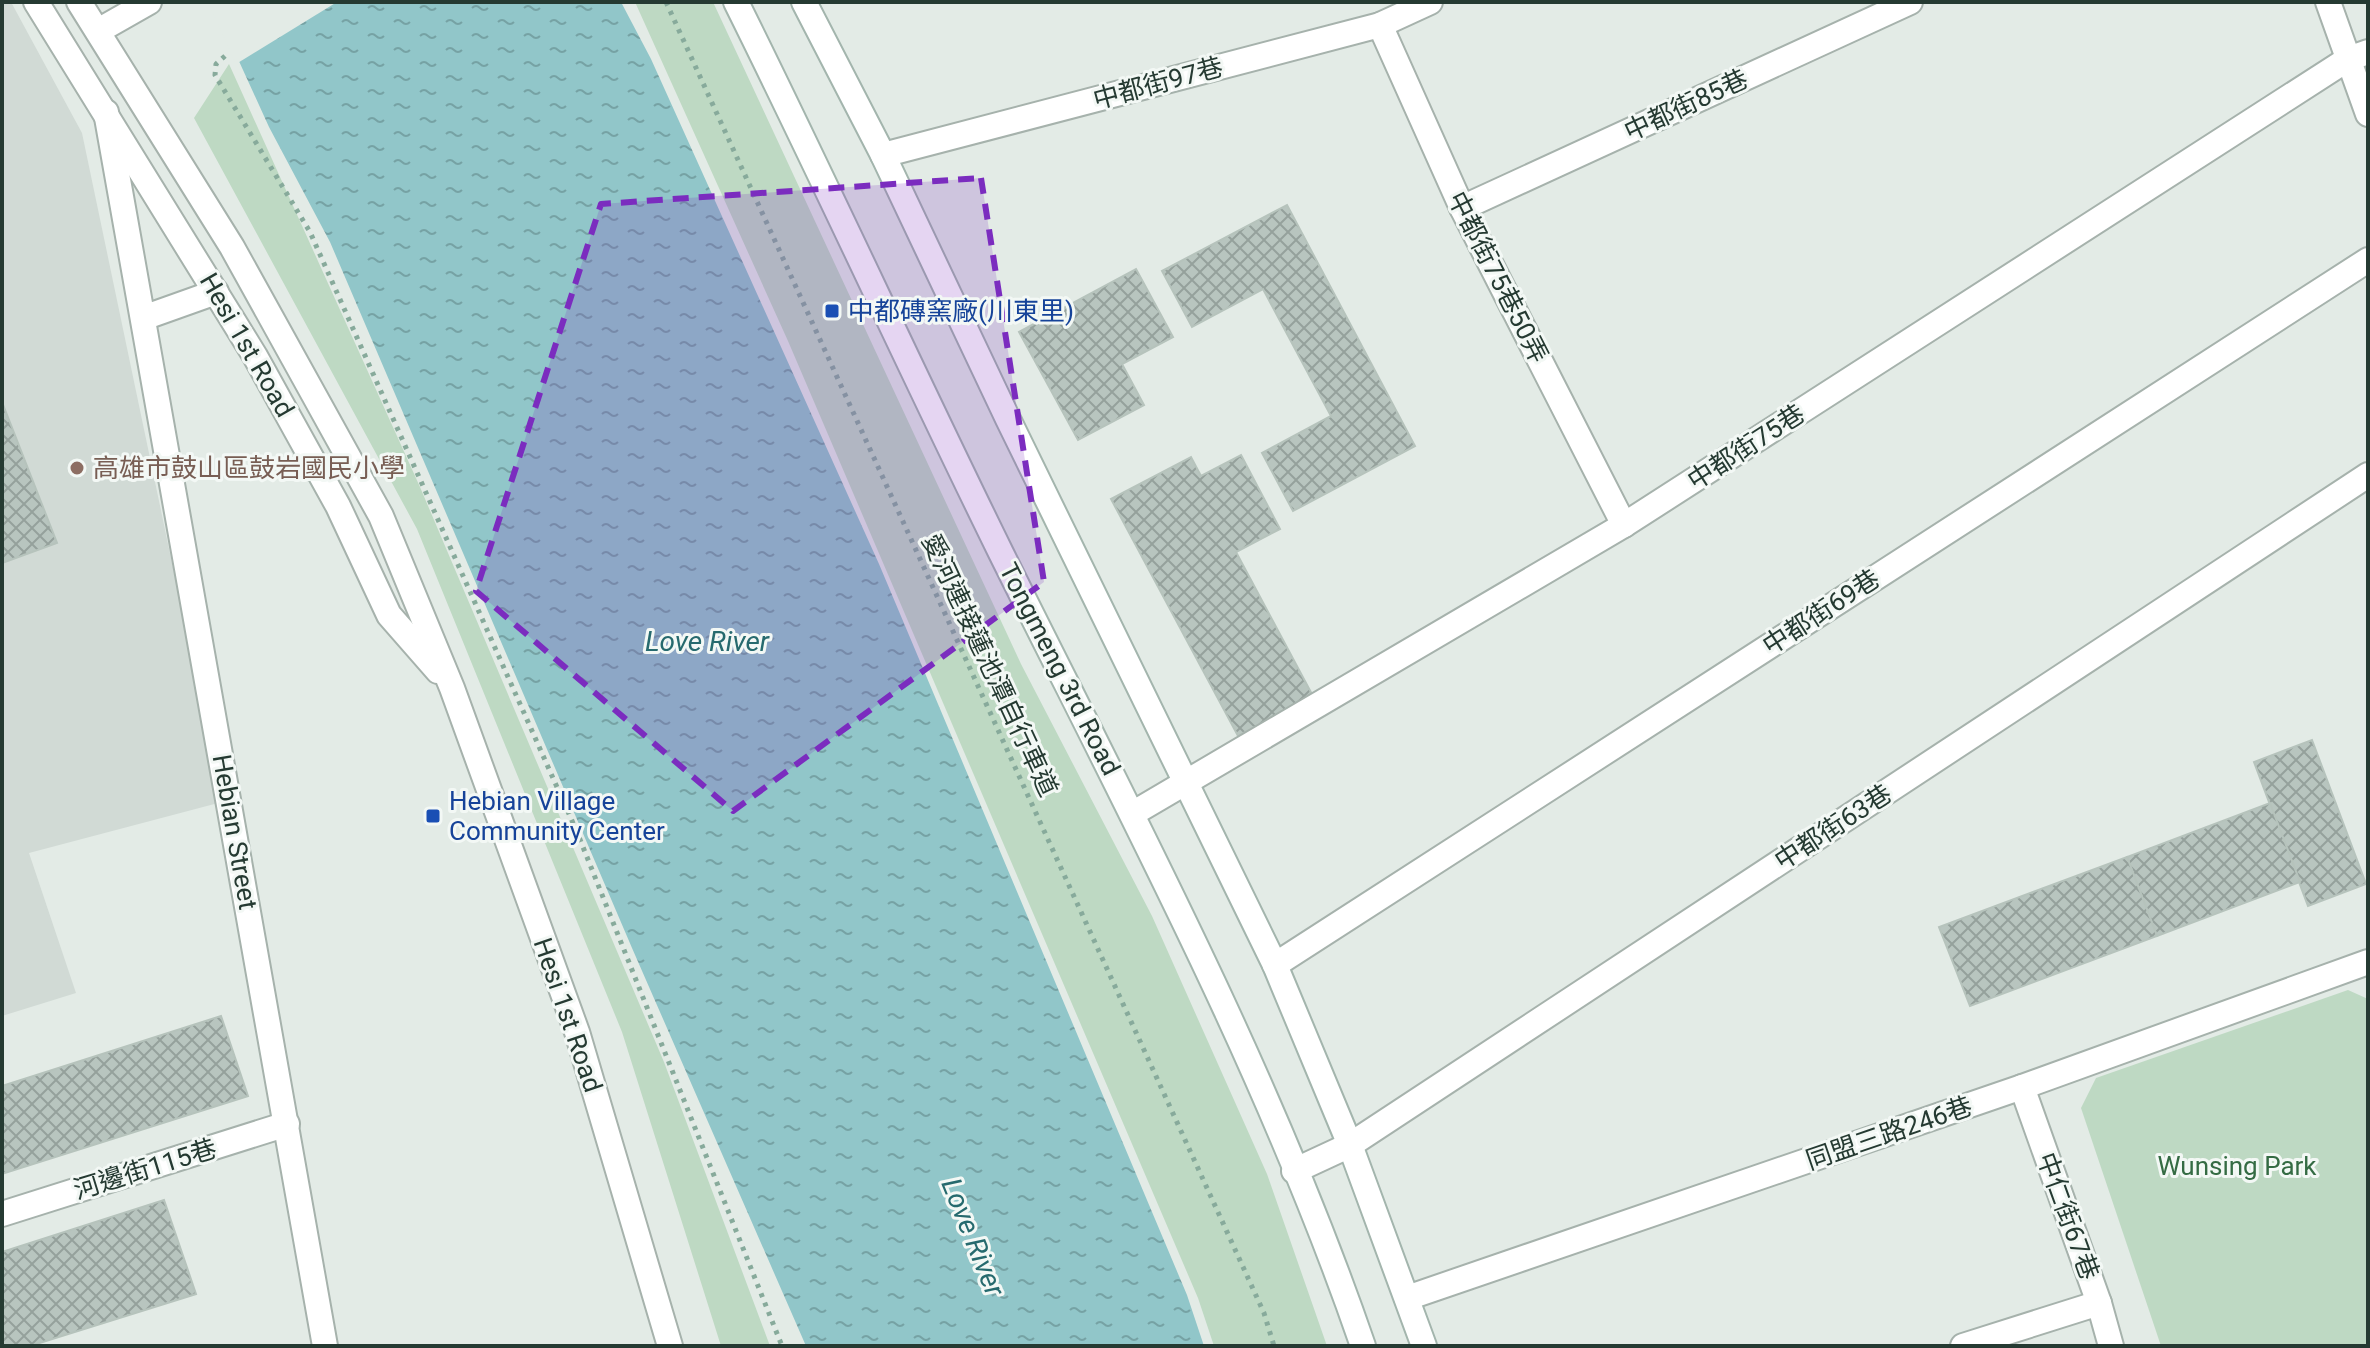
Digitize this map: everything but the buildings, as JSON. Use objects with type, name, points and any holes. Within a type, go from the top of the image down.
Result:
[{"type":"street","name":"Hesi 1st Road","points":[[36,2],[255,356],[338,506],[389,615],[452,688]]},
{"type":"street","name":"Hesi 1st Road","points":[[79,2],[232,247],[381,516],[452,688],[577,1032],[670,1346]]},
{"type":"street","points":[[98,31],[149,2]]},
{"type":"street","name":"Tongmeng 3rd Road","points":[[736,2],[823,177],[1000,550],[1223,1000],[1363,1346]]},
{"type":"street","points":[[804,2],[883,155],[1275,965],[1350,1145],[1424,1346]]},
{"type":"street","name":"中都街97巷","points":[[883,155],[1380,25],[1430,2]]},
{"type":"street","name":"中都街85巷","points":[[1462,208],[1910,2]]},
{"type":"street","points":[[2328,2],[2358,56],[2368,114]]},
{"type":"street","name":"中都街75巷50弄","points":[[1380,25],[1462,208],[1624,525]]},
{"type":"street","name":"中都街75巷","points":[[1132,814],[1624,525],[2358,56]]},
{"type":"street","name":"Hebian Street","points":[[106,112],[325,1346]]},
{"type":"street","name":"中都街69巷","points":[[1275,965],[2368,260]]},
{"type":"street","points":[[143,318],[216,292]]},
{"type":"street","name":"中都街63巷","points":[[1294,1171],[1350,1145],[2368,475]]},
{"type":"street","name":"同盟三路246巷","points":[[1407,1298],[2022,1087],[2368,962]]},
{"type":"street","name":"中仁街67巷","points":[[2022,1087],[2099,1303],[2111,1346]]},
{"type":"street","name":"河邊街115巷","points":[[2,1214],[287,1124]]},
{"type":"street","points":[[1963,1346],[2099,1303]]},
{"type":"path","name":"愛河連接蓮池潭自行車道","points":[[666,2],[1264,1313],[1274,1346]]},
{"type":"path","points":[[225,56],[216,64],[215,75],[317,246],[577,832],[782,1346]]},
{"type":"highlighted area","points":[[981,178],[1044,582],[733,811],[476,591],[601,204]]},
{"type":"shaded area","name":"高雄市鼓山區鼓岩國民小學","points":[[2,2],[11,2],[82,133],[222,802],[29,853],[76,993],[2,1016]]},
{"type":"green space","points":[[635,2],[713,2],[1021,664],[1152,916],[1267,1174],[1327,1346],[1214,1346],[1198,1298],[788,341]]},
{"type":"green space","points":[[229,64],[420,487],[664,1062],[770,1346],[721,1346],[622,1032],[417,529],[194,118]]},
{"type":"green space","name":"Wunsing Park","points":[[2348,990],[2368,999],[2368,1346],[2161,1346],[2081,1108],[2096,1078]]},
{"type":"water","name":"Love River","points":[[212,2],[621,2],[651,59],[879,564],[1187,1295],[1204,1346],[806,1346],[330,242],[269,127]]},
{"type":"pier","points":[[208,2],[337,2],[236,64]]},
{"type":"place","name":"中都磚窯廠(川東里)","points":[[832,311]]},
{"type":"place","name":"高雄市鼓山區鼓岩國民小學","points":[[77,468]]},
{"type":"place","name":"Hebian Village Community Center","points":[[433,816]]}]
